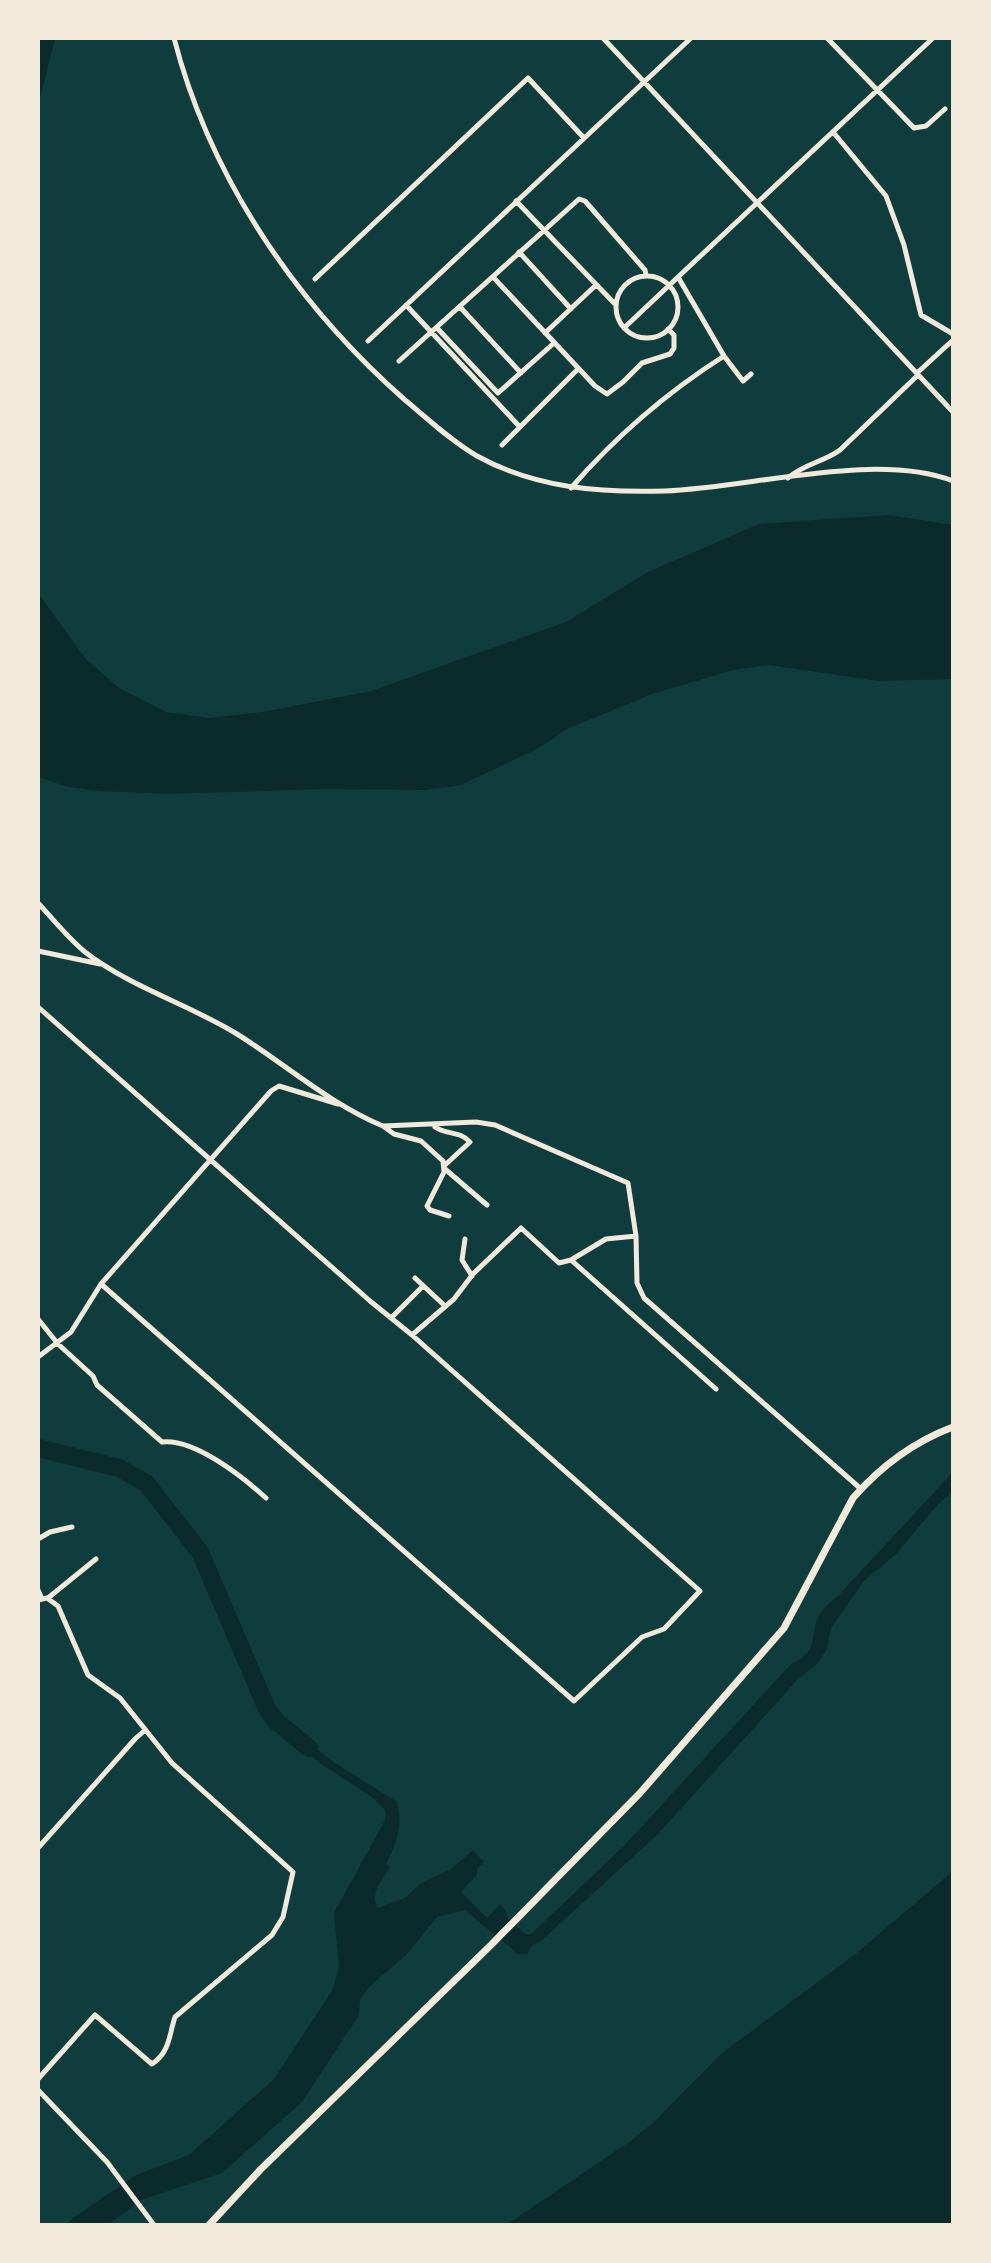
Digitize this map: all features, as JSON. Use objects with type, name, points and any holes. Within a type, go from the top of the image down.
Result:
[{"type":"main road","points":[[209,2225],[272,2158],[491,1945],[640,1793],[784,1628],[853,1498],[861,1489],[910,1447],[953,1427]]},
{"type":"street","points":[[174,38],[201,124],[229,179],[303,292],[332,328],[398,393],[441,431],[477,456],[532,479],[571,488],[618,492],[670,491],[863,470],[906,472],[953,481]]},
{"type":"street","points":[[603,38],[953,412]]},
{"type":"street","points":[[368,341],[691,38]]},
{"type":"street","points":[[827,38],[914,128],[926,126],[945,109]]},
{"type":"street","points":[[624,328],[933,38]]},
{"type":"street","points":[[315,279],[528,78],[584,138]]},
{"type":"street","points":[[833,132],[886,196],[904,245],[921,315],[953,334]]},
{"type":"street","points":[[399,361],[575,201],[582,199],[645,270],[646,275]]},
{"type":"street","points":[[516,201],[615,305]]},
{"type":"street","points":[[519,252],[571,309]]},
{"type":"street","points":[[646,275],[662,279],[669,285],[676,295],[678,307],[668,329],[651,338],[641,337],[624,328],[615,305],[628,281],[646,275]]},
{"type":"street","points":[[493,277],[578,369],[601,392],[607,394],[642,363],[670,354],[674,335],[668,329]]},
{"type":"street","points":[[678,277],[724,356],[743,381],[751,374]]},
{"type":"street","points":[[545,333],[596,285]]},
{"type":"street","points":[[406,305],[498,393],[554,343]]},
{"type":"street","points":[[460,307],[521,373]]},
{"type":"street","points":[[434,330],[519,426]]},
{"type":"street","points":[[787,479],[801,468],[840,450],[953,340]]},
{"type":"street","points":[[571,488],[600,454],[631,426],[686,380],[724,356]]},
{"type":"street","points":[[502,445],[578,369]]},
{"type":"street","points":[[38,903],[71,939],[105,966],[229,1029],[341,1105],[394,1134],[421,1141],[487,1205]]},
{"type":"street","points":[[38,951],[105,966]]},
{"type":"street","points":[[38,1007],[700,1591],[664,1629],[642,1637],[574,1701],[101,1284]]},
{"type":"street","points":[[38,1357],[71,1332],[101,1284],[275,1088],[279,1086],[341,1105]]},
{"type":"street","points":[[383,1126],[476,1122],[495,1125],[628,1183],[636,1236],[637,1283],[644,1298],[861,1489]]},
{"type":"street","points":[[434,1126],[465,1136],[470,1142],[445,1167],[427,1206],[430,1210],[449,1216]]},
{"type":"street","points":[[412,1335],[463,1289],[472,1276],[521,1228],[559,1263],[571,1260],[606,1239],[636,1236]]},
{"type":"street","points":[[465,1239],[462,1260],[472,1276]]},
{"type":"street","points":[[571,1260],[716,1389]]},
{"type":"street","points":[[415,1278],[445,1306]]},
{"type":"street","points":[[391,1318],[422,1287]]},
{"type":"street","points":[[38,1319],[58,1344],[93,1376],[97,1385],[162,1442],[179,1441],[244,1478],[266,1498]]},
{"type":"street","points":[[39,1537],[72,1527]]},
{"type":"street","points":[[42,1599],[96,1559]]},
{"type":"street","points":[[38,1590],[42,1599],[58,1606],[88,1675],[114,1692],[172,1763],[293,1872],[286,1910],[272,1935],[175,2017],[172,2036],[158,2060],[152,2064],[95,2015],[38,2079]]},
{"type":"street","points":[[38,1848],[144,1731]]},
{"type":"street","points":[[38,2090],[88,2140],[154,2225]]},
{"type":"water","points":[[38,38],[55,38],[38,106]]},
{"type":"water","points":[[889,515],[953,525],[953,679],[878,681],[769,665],[733,670],[652,694],[567,729],[539,748],[461,785],[424,790],[327,789],[168,794],[68,787],[38,777],[38,593],[85,658],[119,688],[166,712],[209,718],[263,712],[371,691],[566,622],[648,572],[759,524]]},
{"type":"water","points":[[953,1472],[953,1492],[940,1502],[895,1555],[864,1581],[831,1628],[827,1649],[817,1664],[799,1678],[658,1834],[542,1940],[530,1947],[528,1954],[517,1954],[466,1910],[437,1917],[406,1955],[369,1987],[360,2000],[359,2015],[302,2102],[222,2173],[141,2200],[108,2225],[67,2225],[136,2175],[189,2155],[274,2079],[332,1991],[339,1967],[334,1913],[385,1820],[385,1810],[372,1797],[289,1739],[293,1732],[397,1802],[398,1834],[386,1864],[390,1867],[376,1892],[378,1908],[405,1898],[421,1883],[450,1870],[473,1850],[484,1862],[461,1892],[487,1918],[500,1904],[508,1919],[525,1934],[531,1934],[624,1846],[790,1665],[806,1654],[821,1612]]},
{"type":"water","points":[[953,1871],[953,2225],[506,2225],[632,2140],[721,2054],[858,1952]]},
{"type":"waterway","points":[[38,1448],[119,1468],[146,1483],[200,1552],[267,1709],[276,1721],[309,1748]]}]
